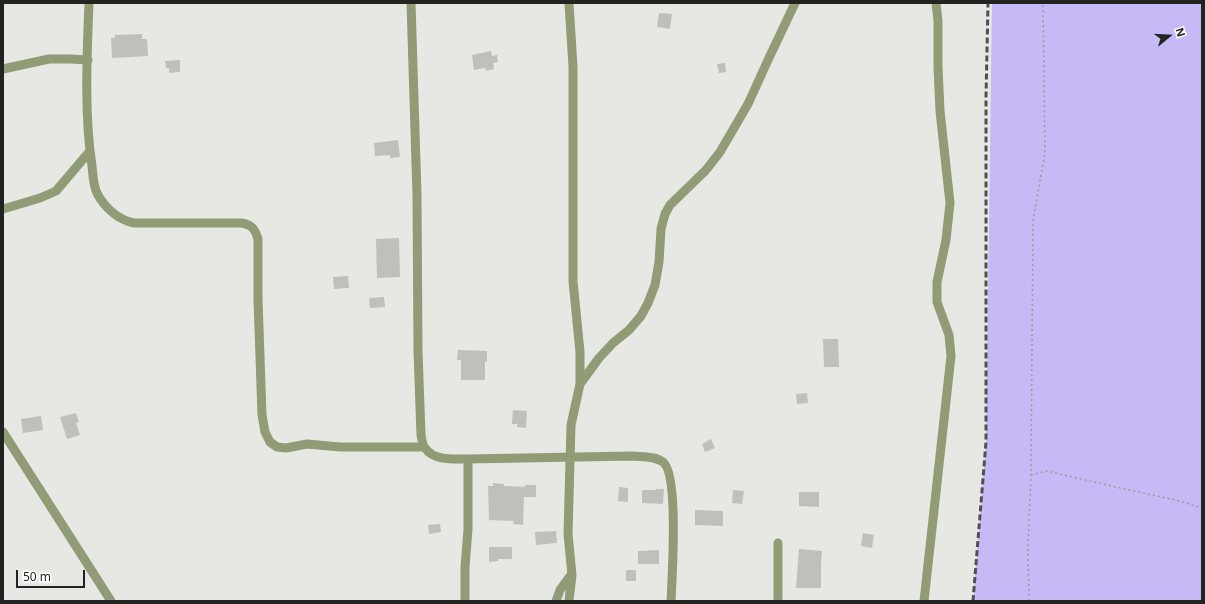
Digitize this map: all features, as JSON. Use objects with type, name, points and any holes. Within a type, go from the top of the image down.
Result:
[{"type":"street","points":[[89,3],[88,132],[96,191],[104,204],[124,221],[134,223],[242,223],[250,224],[255,230],[258,239],[258,299],[262,415],[265,432],[270,442],[277,447],[286,448],[307,444],[340,447],[424,447]]},
{"type":"street","points":[[410,3],[417,195],[418,351],[421,435],[424,447],[431,453],[443,458],[468,459],[633,456],[656,459],[663,462],[667,466],[669,475],[674,522],[671,601]]},
{"type":"street","points":[[569,3],[573,67],[573,281],[580,352],[580,384],[571,425],[568,534],[572,575],[569,601]]},
{"type":"street","points":[[580,384],[599,358],[614,342],[629,330],[641,316],[655,285],[659,262],[661,229],[665,214],[670,205],[706,170],[720,152],[748,104],[795,3]]},
{"type":"street","points":[[924,601],[951,356],[949,335],[937,302],[937,282],[946,240],[950,203],[940,111],[938,21],[936,3]]},
{"type":"street","points":[[3,69],[49,59],[88,60]]},
{"type":"street","points":[[3,209],[40,198],[56,191],[90,151]]},
{"type":"street","points":[[3,432],[110,601]]},
{"type":"street","points":[[465,601],[465,567],[468,529],[468,459]]},
{"type":"street","points":[[778,543],[778,601]]},
{"type":"street","points":[[556,601],[560,590],[572,575]]},
{"type":"path","points":[[1029,601],[1028,549],[1031,474],[1033,220],[1044,152],[1043,3]]},
{"type":"path","points":[[1031,474],[1047,471],[1180,501],[1202,508]]},
{"type":"shaded area","points":[[992,3],[1202,3],[1202,601],[973,601],[986,442]]},
{"type":"building","points":[[659,13],[672,14],[670,29],[657,27]]},
{"type":"building","points":[[142,34],[142,39],[147,39],[148,56],[112,58],[111,38],[115,38],[115,35]]},
{"type":"building","points":[[491,51],[492,56],[497,55],[498,62],[493,63],[494,69],[486,71],[485,68],[474,70],[472,55]]},
{"type":"building","points":[[180,60],[180,72],[169,73],[169,68],[166,68],[165,61]]},
{"type":"building","points":[[725,63],[726,72],[719,73],[717,64]]},
{"type":"building","points":[[398,140],[400,157],[390,158],[390,155],[375,156],[374,143]]},
{"type":"building","points":[[399,238],[400,277],[377,278],[376,239]]},
{"type":"building","points":[[348,276],[349,288],[334,289],[333,277]]},
{"type":"building","points":[[384,297],[385,307],[370,308],[369,298]]},
{"type":"building","points":[[823,339],[838,339],[839,367],[824,367]]},
{"type":"building","points":[[458,350],[487,351],[487,362],[485,361],[485,380],[461,380],[461,360],[457,360]]},
{"type":"building","points":[[807,393],[808,403],[797,404],[796,394]]},
{"type":"building","points":[[513,410],[527,411],[526,428],[517,427],[517,424],[512,424]]},
{"type":"building","points":[[76,413],[79,422],[76,423],[80,435],[67,439],[60,417]]},
{"type":"building","points":[[41,416],[43,430],[23,433],[21,419]]},
{"type":"building","points":[[711,439],[715,448],[705,452],[702,444]]},
{"type":"building","points":[[493,483],[504,484],[504,486],[525,487],[525,485],[536,485],[536,497],[524,497],[523,525],[513,524],[514,521],[489,520],[488,486],[493,486]]},
{"type":"building","points":[[619,487],[628,488],[628,502],[618,501]]},
{"type":"building","points":[[664,489],[663,504],[642,503],[642,490]]},
{"type":"building","points":[[733,490],[744,491],[742,504],[732,503]]},
{"type":"building","points":[[799,492],[819,492],[819,507],[799,506]]},
{"type":"building","points":[[695,510],[723,511],[723,526],[695,525]]},
{"type":"building","points":[[440,524],[441,532],[429,534],[428,525]]},
{"type":"building","points":[[556,531],[557,543],[536,545],[535,532]]},
{"type":"building","points":[[863,533],[874,535],[872,548],[861,546]]},
{"type":"building","points":[[489,547],[512,547],[512,559],[498,559],[498,561],[489,562]]},
{"type":"building","points":[[799,549],[822,551],[821,588],[796,588]]},
{"type":"building","points":[[659,550],[659,564],[638,564],[638,551]]},
{"type":"building","points":[[626,570],[636,570],[636,581],[626,581]]},
{"type":"railway","points":[[973,601],[986,442],[986,97],[988,3]]}]
